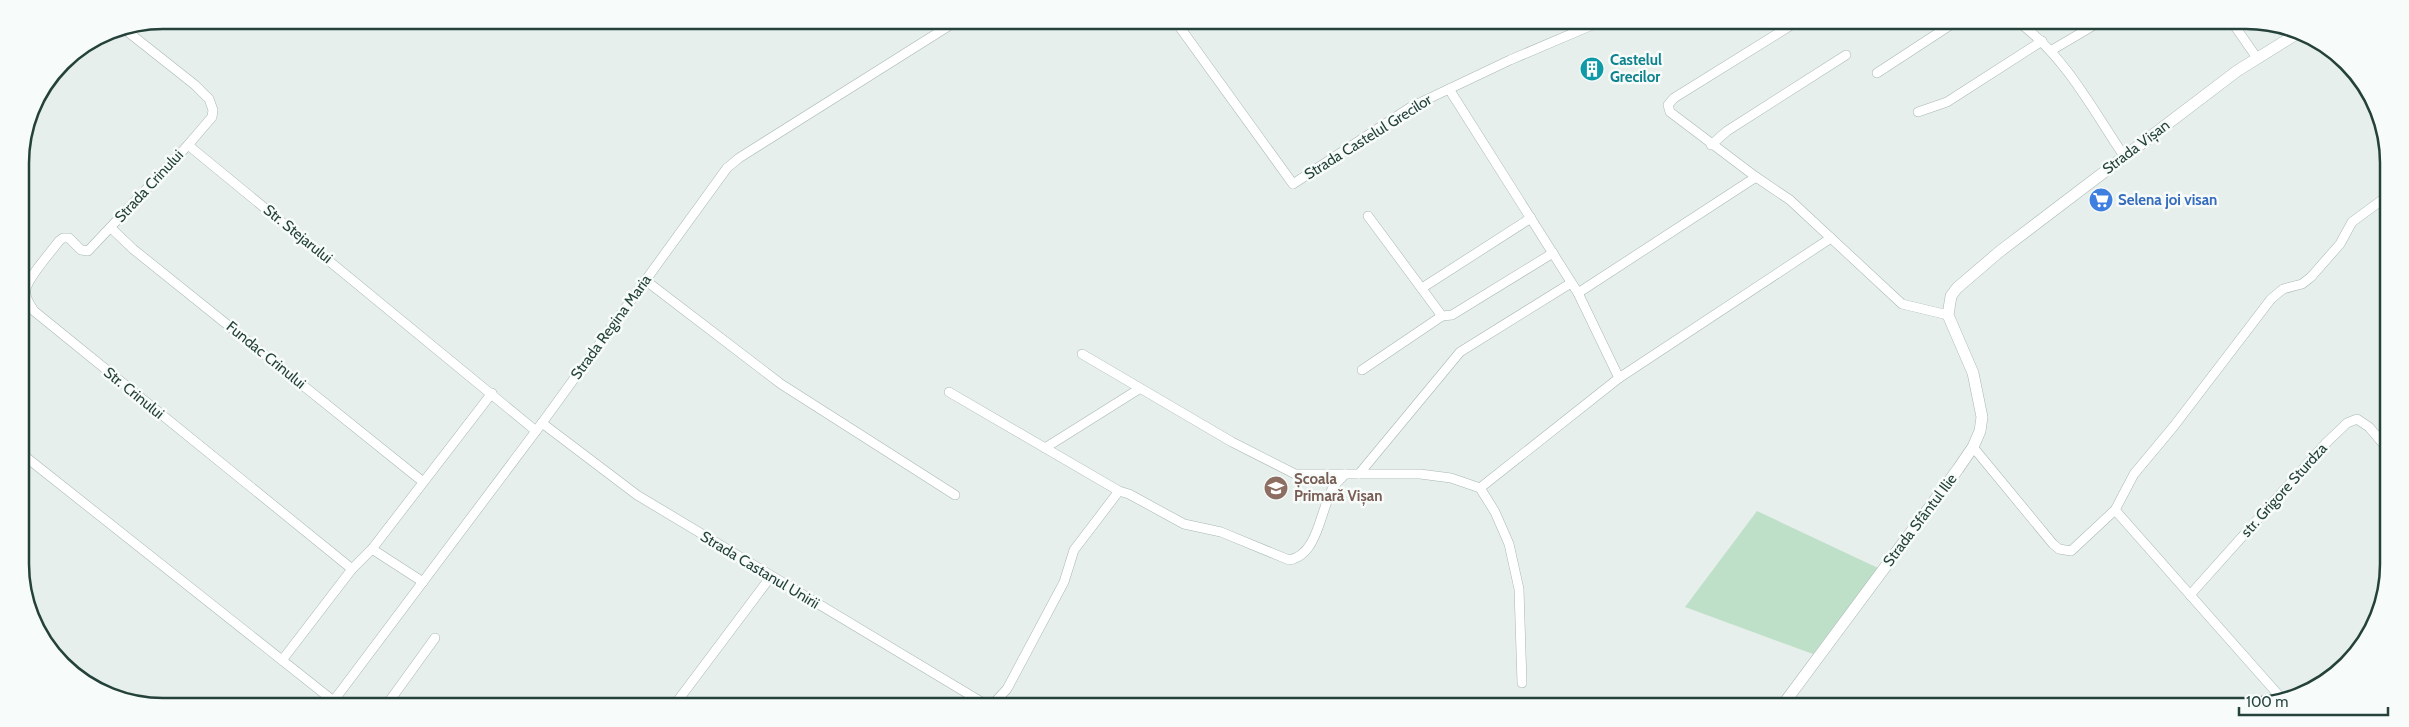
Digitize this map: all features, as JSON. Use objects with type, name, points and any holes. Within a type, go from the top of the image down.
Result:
[{"type":"street","name":"Strada Regina Maria","points":[[337,698],[539,427],[715,182],[739,158],[944,29]]},
{"type":"street","name":"Strada Castelul Grecilor","points":[[1181,29],[1293,184],[1411,107],[1510,60],[1583,29]]},
{"type":"street","points":[[1785,29],[1670,102],[1668,108],[1673,116],[1756,178],[1790,200],[1813,219],[1902,304],[1948,315]]},
{"type":"street","points":[[1876,73],[1944,29]]},
{"type":"street","points":[[2028,29],[2052,50],[2124,156]]},
{"type":"street","points":[[2052,50],[2088,29]]},
{"type":"street","points":[[2237,29],[2257,58]]},
{"type":"street","points":[[129,33],[210,99],[212,117],[188,145]]},
{"type":"street","name":"Strada Vișan","points":[[1948,315],[1951,296],[1976,271],[2236,71],[2292,37]]},
{"type":"street","points":[[1918,112],[1946,102],[2042,40]]},
{"type":"street","points":[[1712,144],[1727,131],[1846,55]]},
{"type":"street","points":[[1449,89],[1578,293],[1619,378]]},
{"type":"street","name":"Strada Crinului","points":[[110,228],[188,145]]},
{"type":"street","name":"Str. Stejarului","points":[[188,145],[492,393],[539,427]]},
{"type":"street","points":[[1578,293],[1756,178]]},
{"type":"street","points":[[1973,447],[2047,537],[2059,549],[2071,551],[2115,510],[2134,474],[2174,426],[2271,299],[2284,289],[2302,284],[2311,277],[2340,244],[2352,222],[2380,201]]},
{"type":"street","points":[[1368,216],[1442,316]]},
{"type":"street","points":[[1422,288],[1531,218]]},
{"type":"street","name":"Fundac Crinului","points":[[110,228],[133,249],[422,481]]},
{"type":"street","name":"Str. Crinului","points":[[29,285],[59,240],[69,238],[81,250],[88,251],[110,228]]},
{"type":"street","points":[[1480,488],[1619,378],[1831,238]]},
{"type":"street","points":[[1362,370],[1442,316],[1452,315],[1553,253]]},
{"type":"street","points":[[644,280],[781,384],[956,495]]},
{"type":"street","points":[[1359,474],[1460,352],[1571,283]]},
{"type":"street","name":"Str. Crinului","points":[[29,303],[34,311],[352,569]]},
{"type":"street","name":"Strada Sfântul Ilie","points":[[1788,698],[1973,447],[1980,431],[1982,417],[1973,373],[1948,315]]},
{"type":"street","points":[[1082,354],[1232,442],[1294,474],[1420,474],[1452,478],[1480,488],[1495,512],[1509,544],[1519,589],[1522,683]]},
{"type":"street","points":[[1045,448],[1139,388]]},
{"type":"street","points":[[949,392],[1119,492],[1129,494],[1184,524],[1221,532],[1289,560],[1295,559],[1310,544],[1334,486],[1345,474]]},
{"type":"street","points":[[282,659],[352,569],[372,549],[422,481],[492,393]]},
{"type":"street","name":"str. Grigore Sturdza","points":[[2190,595],[2301,471],[2347,423],[2357,419],[2369,427],[2380,440]]},
{"type":"street","name":"Strada Castanul Unirii","points":[[539,427],[637,495],[975,698]]},
{"type":"street","points":[[29,460],[329,698]]},
{"type":"street","points":[[999,698],[1007,689],[1064,582],[1074,550],[1119,492]]},
{"type":"street","points":[[2115,510],[2278,694]]},
{"type":"street","points":[[372,549],[423,582]]},
{"type":"street","points":[[680,698],[766,582],[769,575]]},
{"type":"street","points":[[392,698],[435,638]]},
{"type":"green space","points":[[1757,511],[1878,568],[1813,654],[1685,607]]},
{"type":"place","name":"Castelul Grecilor","points":[[1592,69]]},
{"type":"place","name":"Selena joi visan","points":[[2101,200]]},
{"type":"place","name":"Școala Primară Vișan","points":[[1276,488]]}]
